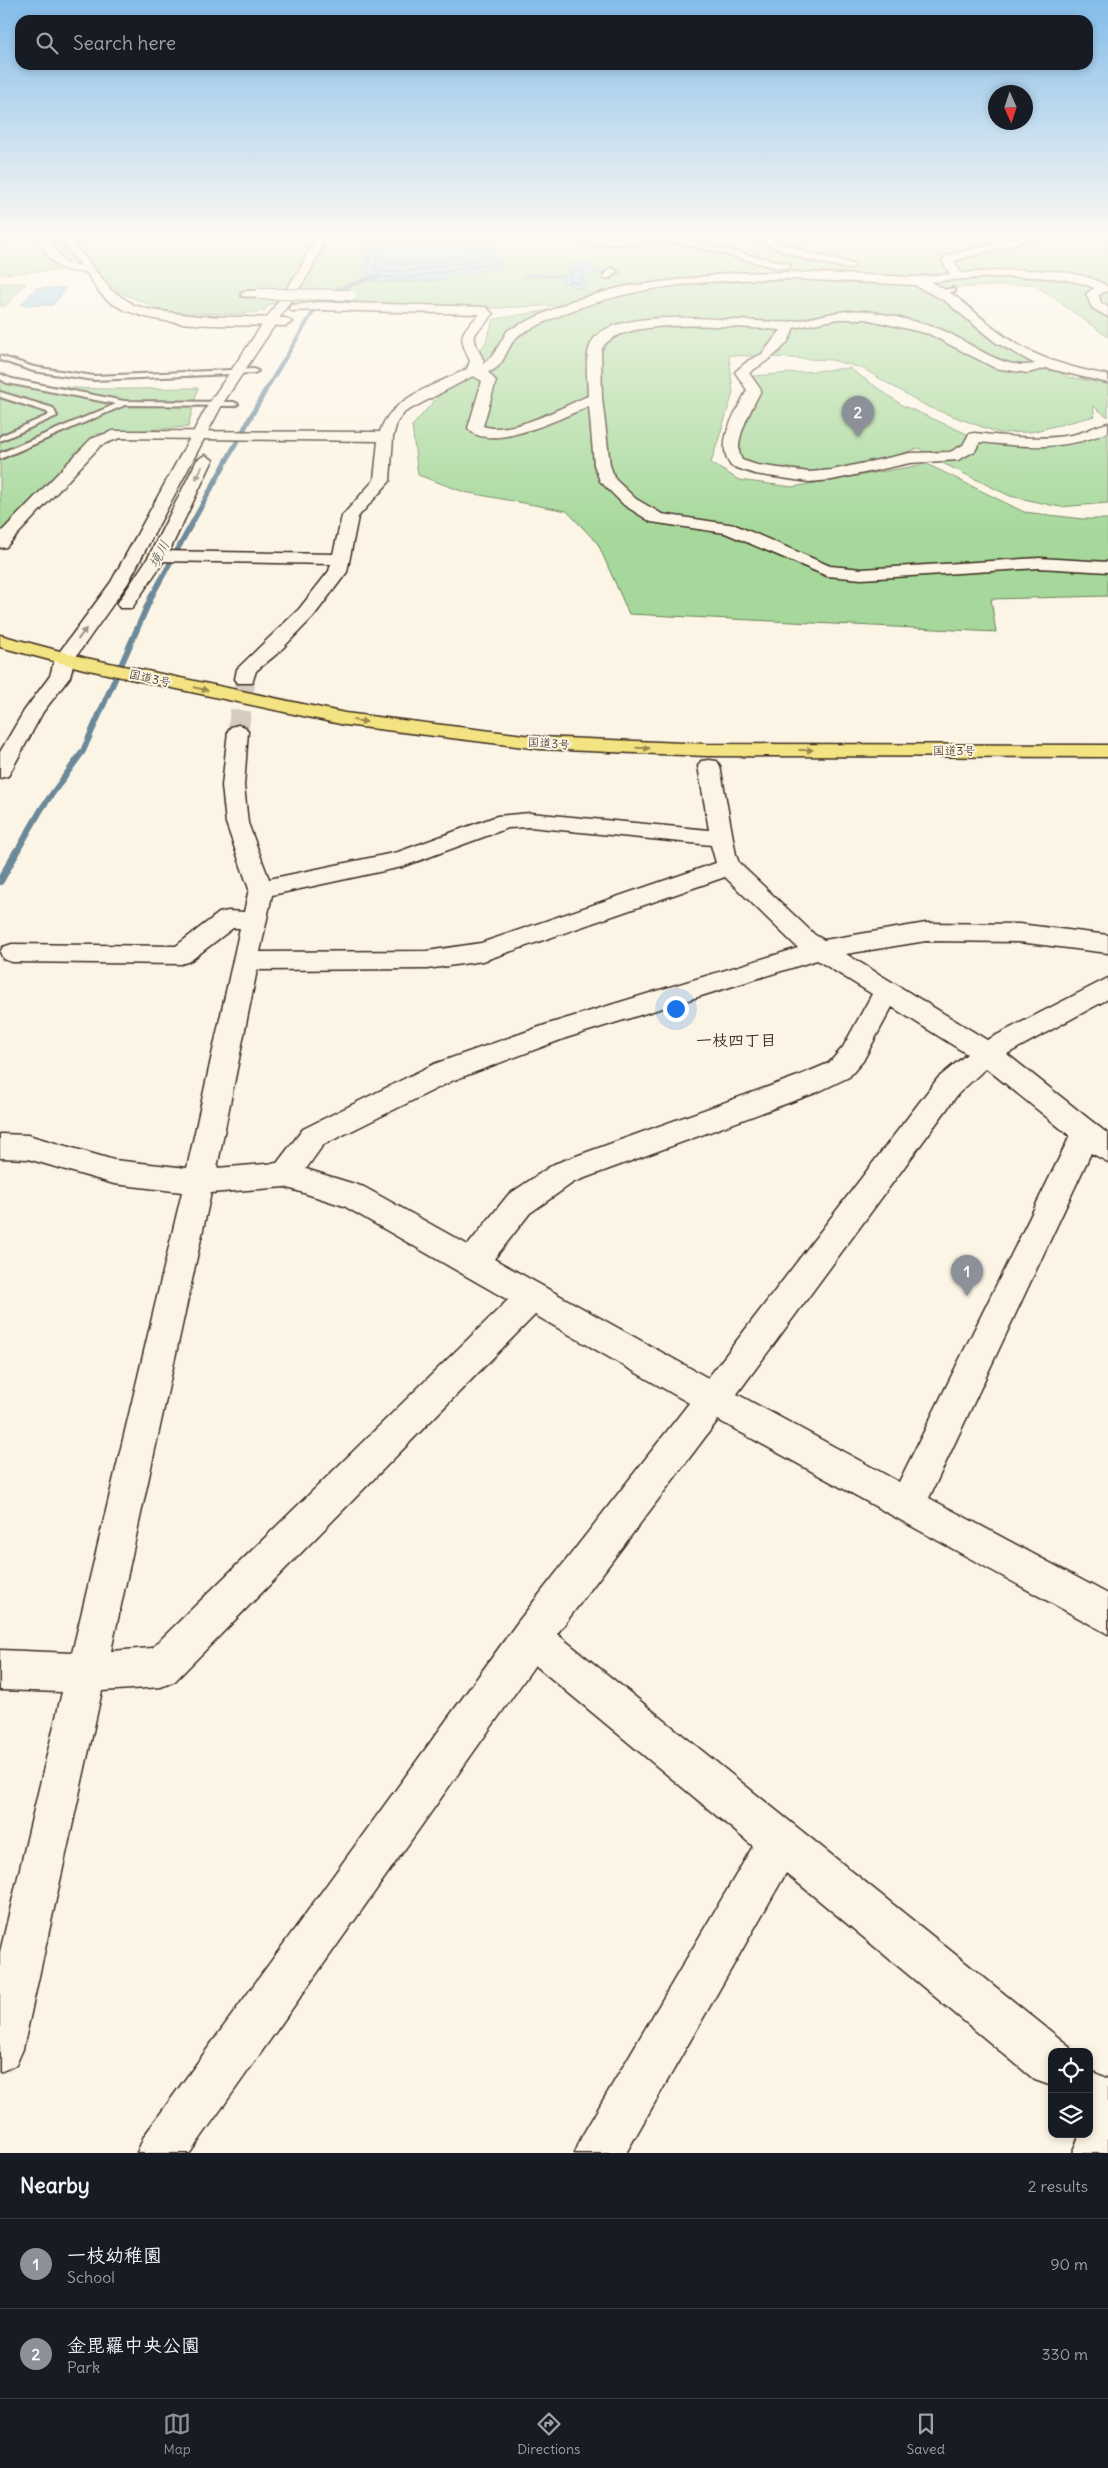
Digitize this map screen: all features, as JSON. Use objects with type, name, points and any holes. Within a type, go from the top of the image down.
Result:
[{"type":"highway","name":"国道3号","points":[[0,641],[76,662],[226,712],[365,736],[567,758],[709,766],[1108,767]]},
{"type":"highway","name":"国道3号","points":[[0,659],[76,662],[344,719],[540,742],[706,750],[1108,751]]},
{"type":"street","points":[[0,771],[34,711],[76,662],[198,434],[260,335]]},
{"type":"street","points":[[117,616],[158,556],[234,404],[277,335]]},
{"type":"street","points":[[469,335],[468,341],[477,361],[472,371]]},
{"type":"street","points":[[245,679],[247,669],[271,649],[311,606],[338,572],[350,516],[382,481],[386,437],[390,421],[400,409],[472,371],[488,368],[499,357],[507,340],[512,335]]},
{"type":"street","points":[[608,335],[597,343],[594,351],[594,398],[602,465],[608,480],[630,502],[657,518],[729,529],[828,572],[862,574],[1039,563],[1108,567]]},
{"type":"street","points":[[784,335],[767,358],[754,363],[742,372],[754,390],[733,434],[731,455],[736,463],[754,470],[809,477],[832,475],[910,458],[953,457],[970,448],[974,437],[1048,443],[1088,438],[1108,427]]},
{"type":"street","points":[[940,335],[1000,365],[1028,368],[1039,367],[1044,362]]},
{"type":"street","points":[[997,335],[1021,353],[1064,370],[1108,378]]},
{"type":"street","points":[[472,371],[484,376],[489,382],[475,428],[481,432],[512,432],[594,398]]},
{"type":"street","points":[[0,543],[68,470],[102,438],[118,434],[386,437]]},
{"type":"street","points":[[158,556],[340,559]]},
{"type":"street","points":[[0,2048],[199,1182],[261,889],[238,823],[233,786],[238,732]]},
{"type":"street","points":[[709,766],[724,855],[730,867],[806,941],[986,1053],[1097,1141],[907,1506]]},
{"type":"street","points":[[261,889],[402,859],[477,833],[505,821],[530,820],[722,839]]},
{"type":"street","points":[[246,961],[427,960],[483,952],[730,867]]},
{"type":"street","points":[[12,953],[181,955],[228,920],[254,921]]},
{"type":"street","points":[[285,1175],[313,1137],[444,1072],[557,1031],[820,950],[926,932],[1019,933],[1108,944]]},
{"type":"street","points":[[160,2153],[531,1637],[713,1400],[948,1086],[986,1053],[1108,988]]},
{"type":"street","points":[[472,1263],[519,1204],[564,1173],[808,1084],[839,1070],[853,1054],[887,992]]},
{"type":"street","points":[[0,1146],[28,1147],[114,1172],[199,1182],[285,1175],[353,1196],[713,1400],[1108,1615]]},
{"type":"street","points":[[0,1670],[87,1673],[162,1667],[532,1297]]},
{"type":"street","points":[[531,1637],[1048,2060]]},
{"type":"street","points":[[599,2153],[780,1841]]},
{"type":"street","points":[[1093,2097],[1108,2109]]},
{"type":"street","points":[[1096,2153],[1108,2132]]},
{"type":"lane","points":[[0,358],[33,369],[94,378],[254,371]]},
{"type":"lane","points":[[0,376],[124,403],[234,404]]},
{"type":"lane","points":[[0,394],[50,410],[53,416],[0,439]]},
{"type":"lane","points":[[9,404],[18,400]]},
{"type":"lane","points":[[0,456],[124,403]]},
{"type":"green space","points":[[488,335],[1007,335],[1067,377],[1108,384],[1108,417],[1093,406],[1095,416],[1031,432],[999,433],[928,407],[862,368],[831,360],[729,355],[733,393],[711,463],[739,480],[792,487],[927,464],[1024,512],[1083,519],[1108,519],[1108,596],[991,599],[996,632],[629,614],[598,544],[567,511],[464,492],[418,475],[412,426],[485,344]]},
{"type":"green space","points":[[849,368],[902,405],[974,437],[1048,443],[1108,427],[1108,503],[1060,507],[1010,496],[930,457],[919,448],[845,473],[755,469],[731,455],[754,390],[743,377]]},
{"type":"green space","points":[[0,374],[22,381],[71,388],[198,388],[188,427],[95,434],[0,534]]},
{"type":"waterway","name":"境川","points":[[264,393],[299,335]]},
{"type":"waterway","name":"境川","points":[[153,594],[265,391]]},
{"type":"waterway","name":"境川","points":[[16,853],[42,808],[83,751],[153,593]]},
{"type":"waterway","name":"境川","points":[[0,881],[17,851]]},
{"type":"tunnel","points":[[238,731],[245,679]]},
{"type":"place","name":"金毘羅中央公園","points":[[858,437]]},
{"type":"place","name":"一枝幼稚園","points":[[967,1296]]},
{"type":"district","name":"一枝四丁目","points":[[736,1040]]}]
